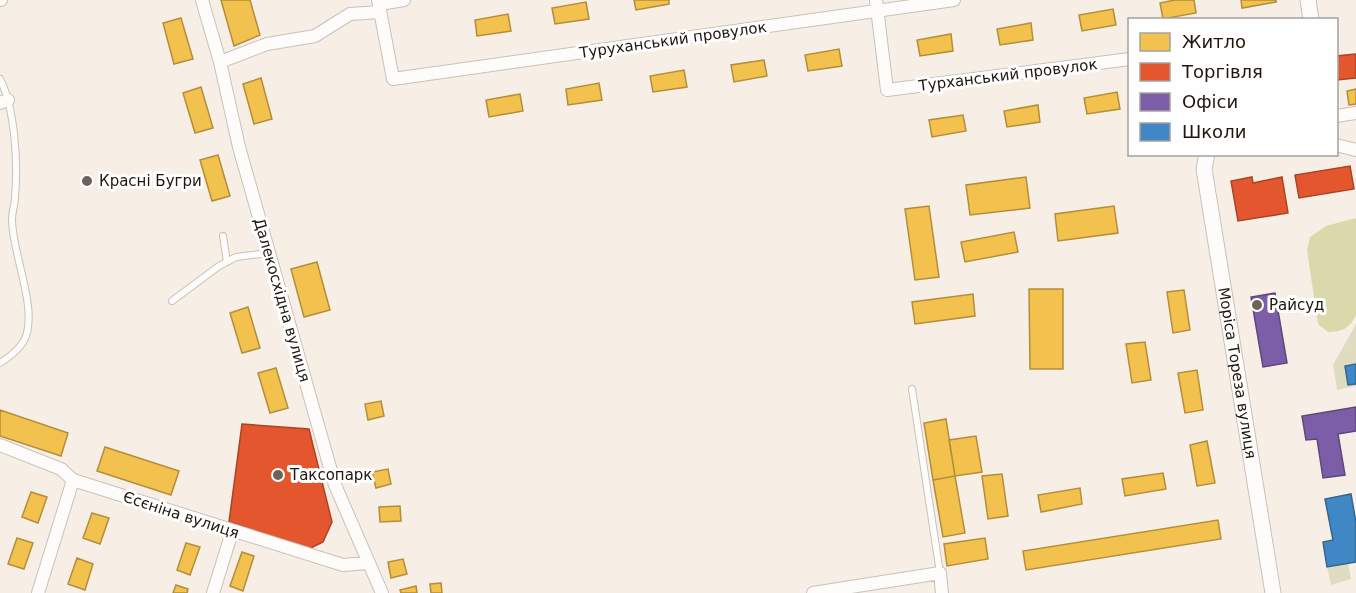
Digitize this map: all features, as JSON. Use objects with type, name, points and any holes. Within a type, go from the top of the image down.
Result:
[{"type":"street","name":"Далекосхідна вулиця","points":[[202,0],[220,62],[238,147],[335,485],[382,593]]},
{"type":"street","points":[[220,62],[267,44],[315,36],[350,14],[404,0]]},
{"type":"street","name":"Туруханський провулок","points":[[379,5],[393,79],[876,6],[954,0]]},
{"type":"street","points":[[1308,0],[1311,18]]},
{"type":"street","name":"Турханський провулок","points":[[876,6],[887,90],[1128,59]]},
{"type":"street","points":[[1338,116],[1356,113]]},
{"type":"street","points":[[1338,146],[1356,150]]},
{"type":"street","name":"Моріса Тореза вулиця","points":[[1207,156],[1204,169],[1273,593]]},
{"type":"street","name":"Єсєніна вулиця","points":[[0,445],[62,469],[73,480],[232,532],[343,565],[367,563]]},
{"type":"street","points":[[38,593],[73,480]]},
{"type":"street","points":[[213,593],[232,532]]},
{"type":"street","points":[[813,593],[940,573],[942,593]]},
{"type":"lane","points":[[0,79],[15,172],[12,218],[25,292],[27,332],[22,343],[0,363]]},
{"type":"lane","points":[[223,236],[227,262]]},
{"type":"lane","points":[[172,301],[236,257],[269,253]]},
{"type":"lane","points":[[912,389],[940,573]]},
{"type":"green space","points":[[1356,218],[1356,315],[1345,328],[1328,332],[1318,324],[1307,250],[1310,237],[1326,226]]},
{"type":"green space","points":[[1356,324],[1356,386],[1337,390],[1333,365]]},
{"type":"green space","points":[[1348,563],[1351,579],[1331,585],[1327,567]]},
{"type":"building: Житло","points":[[221,0],[250,0],[260,35],[234,46]]},
{"type":"building: Житло","points":[[634,0],[669,0],[669,4],[636,10]]},
{"type":"building: Житло","points":[[1194,0],[1196,13],[1163,18],[1160,3]]},
{"type":"building: Житло","points":[[1241,0],[1276,0],[1276,2],[1242,8]]},
{"type":"building: Житло","points":[[586,2],[589,19],[555,24],[552,8]]},
{"type":"building: Житло","points":[[1113,9],[1116,25],[1082,31],[1079,15]]},
{"type":"building: Житло","points":[[508,14],[511,31],[477,36],[475,20]]},
{"type":"building: Житло","points":[[181,18],[193,59],[174,64],[163,23]]},
{"type":"building: Житло","points":[[1031,23],[1033,40],[1000,45],[997,29]]},
{"type":"building: Житло","points":[[951,34],[953,51],[920,56],[917,40]]},
{"type":"building: Житло","points":[[839,49],[842,66],[808,71],[805,55]]},
{"type":"building: Житло","points":[[764,60],[767,76],[734,82],[731,65]]},
{"type":"building: Житло","points":[[684,70],[687,87],[653,92],[650,76]]},
{"type":"building: Житло","points":[[261,78],[272,119],[254,124],[243,84]]},
{"type":"building: Житло","points":[[599,83],[602,100],[568,105],[566,89]]},
{"type":"building: Житло","points":[[201,87],[213,128],[195,133],[183,93]]},
{"type":"building: Житло","points":[[1356,89],[1356,104],[1349,105],[1347,91]]},
{"type":"building: Житло","points":[[1117,92],[1120,109],[1087,114],[1084,98]]},
{"type":"building: Житло","points":[[520,94],[523,111],[489,117],[486,100]]},
{"type":"building: Житло","points":[[1038,105],[1040,122],[1007,127],[1004,111]]},
{"type":"building: Житло","points":[[963,115],[966,131],[932,137],[929,120]]},
{"type":"building: Житло","points":[[218,155],[230,196],[212,201],[200,160]]},
{"type":"building: Житло","points":[[1026,177],[1030,208],[970,215],[966,185]]},
{"type":"building: Житло","points":[[929,206],[939,277],[915,280],[905,209]]},
{"type":"building: Житло","points":[[1114,206],[1118,233],[1058,241],[1055,214]]},
{"type":"building: Житло","points":[[1014,232],[1018,252],[965,262],[961,242]]},
{"type":"building: Житло","points":[[317,262],[330,310],[304,317],[291,269]]},
{"type":"building: Житло","points":[[1029,289],[1063,289],[1063,369],[1030,369]]},
{"type":"building: Житло","points":[[1184,290],[1190,330],[1173,333],[1167,292]]},
{"type":"building: Житло","points":[[973,294],[975,316],[915,324],[912,302]]},
{"type":"building: Житло","points":[[248,307],[260,348],[242,353],[230,313]]},
{"type":"building: Житло","points":[[1145,342],[1151,380],[1132,383],[1126,344]]},
{"type":"building: Житло","points":[[276,368],[288,408],[270,413],[258,373]]},
{"type":"building: Житло","points":[[1197,370],[1203,410],[1185,413],[1178,373]]},
{"type":"building: Житло","points":[[381,401],[384,416],[368,420],[365,404]]},
{"type":"building: Житло","points":[[0,410],[68,433],[61,456],[0,436]]},
{"type":"building: Житло","points":[[946,419],[955,476],[933,480],[924,423]]},
{"type":"building: Житло","points":[[976,436],[982,472],[955,476],[949,440]]},
{"type":"building: Житло","points":[[1207,441],[1215,483],[1197,486],[1190,445]]},
{"type":"building: Житло","points":[[105,447],[179,471],[171,495],[97,471]]},
{"type":"building: Житло","points":[[388,469],[391,484],[376,488],[372,472]]},
{"type":"building: Житло","points":[[1163,473],[1166,489],[1125,496],[1122,479]]},
{"type":"building: Житло","points":[[1002,474],[1008,516],[988,519],[982,476]]},
{"type":"building: Житло","points":[[955,476],[965,533],[943,537],[933,480]]},
{"type":"building: Житло","points":[[1080,488],[1082,504],[1041,512],[1038,495]]},
{"type":"building: Житло","points":[[31,492],[47,497],[38,523],[22,517]]},
{"type":"building: Житло","points":[[400,506],[401,521],[380,522],[379,507]]},
{"type":"building: Житло","points":[[92,513],[109,518],[100,544],[83,538]]},
{"type":"building: Житло","points":[[1218,520],[1221,539],[1026,570],[1023,551]]},
{"type":"building: Житло","points":[[17,538],[33,543],[24,569],[8,564]]},
{"type":"building: Житло","points":[[985,538],[988,559],[947,566],[944,544]]},
{"type":"building: Житло","points":[[186,543],[200,547],[190,575],[177,570]]},
{"type":"building: Житло","points":[[242,552],[254,556],[243,591],[230,586]]},
{"type":"building: Житло","points":[[77,558],[93,564],[85,590],[68,584]]},
{"type":"building: Житло","points":[[403,559],[407,574],[391,578],[388,562]]},
{"type":"building: Житло","points":[[441,583],[442,593],[431,593],[430,584]]},
{"type":"building: Житло","points":[[176,585],[188,589],[187,593],[173,593]]},
{"type":"building: Житло","points":[[416,586],[417,593],[401,593],[400,590]]},
{"type":"building: Торгівля","points":[[1356,54],[1356,78],[1338,80],[1338,56]]},
{"type":"building: Торгівля","points":[[1350,166],[1354,189],[1299,198],[1295,175]]},
{"type":"building: Торгівля","points":[[1252,177],[1253,183],[1282,177],[1288,213],[1238,221],[1231,181]]},
{"type":"building: Торгівля","name":"Таксопарк","points":[[242,424],[309,429],[332,522],[323,542],[309,549],[229,522]]},
{"type":"building: Офіси","points":[[1275,293],[1287,363],[1263,367],[1251,297]]},
{"type":"building: Офіси","points":[[1356,407],[1356,431],[1338,434],[1345,475],[1323,478],[1317,439],[1306,440],[1302,416]]},
{"type":"building: Школи","points":[[1356,364],[1356,384],[1348,385],[1345,366]]},
{"type":"building: Школи","points":[[1351,494],[1356,523],[1356,562],[1327,567],[1323,542],[1333,540],[1325,499]]},
{"type":"place","name":"Красні Бугри","points":[[87,181]]},
{"type":"place","name":"Райсуд","points":[[1257,305]]},
{"type":"place","name":"Таксопарк","points":[[278,475]]}]
